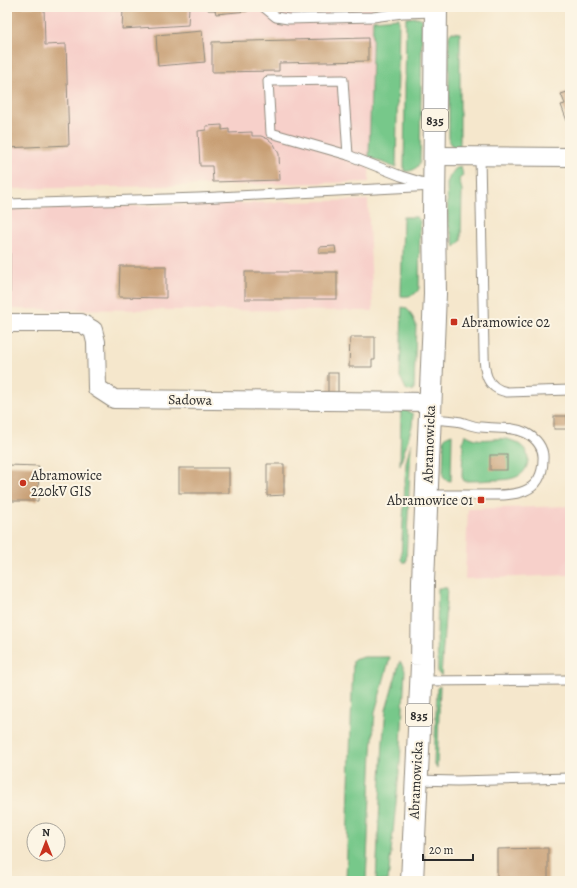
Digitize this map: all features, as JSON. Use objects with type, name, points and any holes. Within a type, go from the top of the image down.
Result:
[{"type":"main road","name":"Abramowicka","points":[[412,881],[421,681],[423,581],[436,294],[434,186],[436,10]]},
{"type":"street","points":[[435,156],[570,157]]},
{"type":"street","name":"Sadowa","points":[[7,323],[81,323],[93,330],[96,342],[97,388],[114,399],[431,411]]},
{"type":"lane","points":[[265,8],[276,17],[288,18],[373,16],[436,10]]},
{"type":"lane","points":[[348,155],[342,80],[268,81],[270,133],[348,155],[401,176],[434,186]]},
{"type":"lane","points":[[480,157],[484,352],[485,369],[488,381],[493,386],[506,392],[570,390]]},
{"type":"lane","points":[[7,204],[199,198],[434,186]]},
{"type":"lane","points":[[427,495],[516,494],[529,488],[535,483],[542,469],[543,461],[542,449],[536,440],[532,436],[520,430],[482,428],[455,422],[431,411]]},
{"type":"lane","points":[[421,681],[570,680]]},
{"type":"lane","points":[[416,780],[457,781],[570,778]]},
{"type":"shaded area","points":[[7,7],[373,7],[369,182],[7,189]]},
{"type":"shaded area","points":[[368,200],[373,311],[7,309],[7,208],[23,209]]},
{"type":"shaded area","points":[[570,506],[570,575],[465,579],[468,509]]},
{"type":"green space","points":[[418,17],[422,19],[420,162],[414,170],[404,171],[406,18]]},
{"type":"green space","points":[[399,18],[396,168],[369,157],[373,20]]},
{"type":"green space","points":[[452,32],[460,33],[460,152],[453,147],[449,140],[449,35]]},
{"type":"green space","points":[[461,166],[463,176],[459,179],[462,190],[461,241],[455,247],[448,223],[447,183],[455,169]]},
{"type":"green space","points":[[403,217],[417,217],[420,221],[419,288],[415,294],[407,296],[401,296]]},
{"type":"green space","points":[[402,307],[406,308],[410,312],[416,324],[414,390],[407,391],[400,377]]},
{"type":"green space","points":[[401,408],[413,414],[412,426],[400,465]]},
{"type":"green space","points":[[452,434],[451,481],[446,480],[443,477],[444,439]]},
{"type":"green space","points":[[465,434],[476,439],[509,440],[523,447],[528,458],[524,471],[521,475],[504,480],[464,481],[462,477],[463,442]]},
{"type":"green space","points":[[411,443],[406,562],[403,562],[401,560],[406,463]]},
{"type":"green space","points":[[438,588],[447,588],[441,676],[438,673]]},
{"type":"green space","points":[[364,657],[390,657],[375,712],[366,881],[346,881],[353,660]]},
{"type":"green space","points":[[400,661],[405,670],[400,764],[388,881],[376,881],[383,740],[386,710]]},
{"type":"green space","points":[[440,686],[437,769],[434,763],[437,688]]},
{"type":"building","points":[[7,7],[44,7],[45,45],[66,44],[69,145],[7,148]]},
{"type":"building","points":[[96,7],[189,7],[188,25],[122,29],[123,10]]},
{"type":"building","points":[[208,7],[248,7],[248,11],[216,14],[215,10],[208,10]]},
{"type":"building","points":[[202,31],[205,62],[158,66],[156,35]]},
{"type":"building","points":[[368,38],[368,61],[279,63],[279,71],[212,72],[212,42]]},
{"type":"building","points":[[570,91],[570,119],[567,121],[561,105],[565,104],[561,94]]},
{"type":"building","points":[[222,125],[222,130],[229,129],[229,133],[252,132],[252,136],[261,136],[274,144],[279,154],[280,180],[213,182],[212,166],[200,166],[198,131],[206,130],[206,126]]},
{"type":"building","points":[[335,246],[336,253],[319,253],[319,247]]},
{"type":"building","points":[[7,247],[10,247],[10,298],[7,298]]},
{"type":"building","points":[[120,266],[166,266],[166,298],[119,297]]},
{"type":"building","points":[[245,272],[337,272],[337,299],[245,299]]},
{"type":"building","points":[[350,337],[375,337],[375,360],[372,360],[372,367],[349,367]]},
{"type":"building","points":[[328,373],[338,373],[338,397],[328,397]]},
{"type":"building","points":[[554,416],[567,416],[567,429],[554,429]]},
{"type":"building","points":[[490,455],[507,455],[507,470],[490,470]]},
{"type":"building","points":[[267,464],[284,464],[284,495],[267,496]]},
{"type":"building","name":"Abramowice 220kV GIS","points":[[7,465],[39,466],[38,501],[7,501]]},
{"type":"building","points":[[179,468],[229,468],[229,493],[179,493]]},
{"type":"building","points":[[548,848],[548,881],[497,881],[497,849]]},
{"type":"place","name":"Abramowice 02","points":[[454,322]]},
{"type":"place","name":"Abramowice 220kV GIS","points":[[23,483]]},
{"type":"place","name":"Abramowice 01","points":[[481,500]]}]
